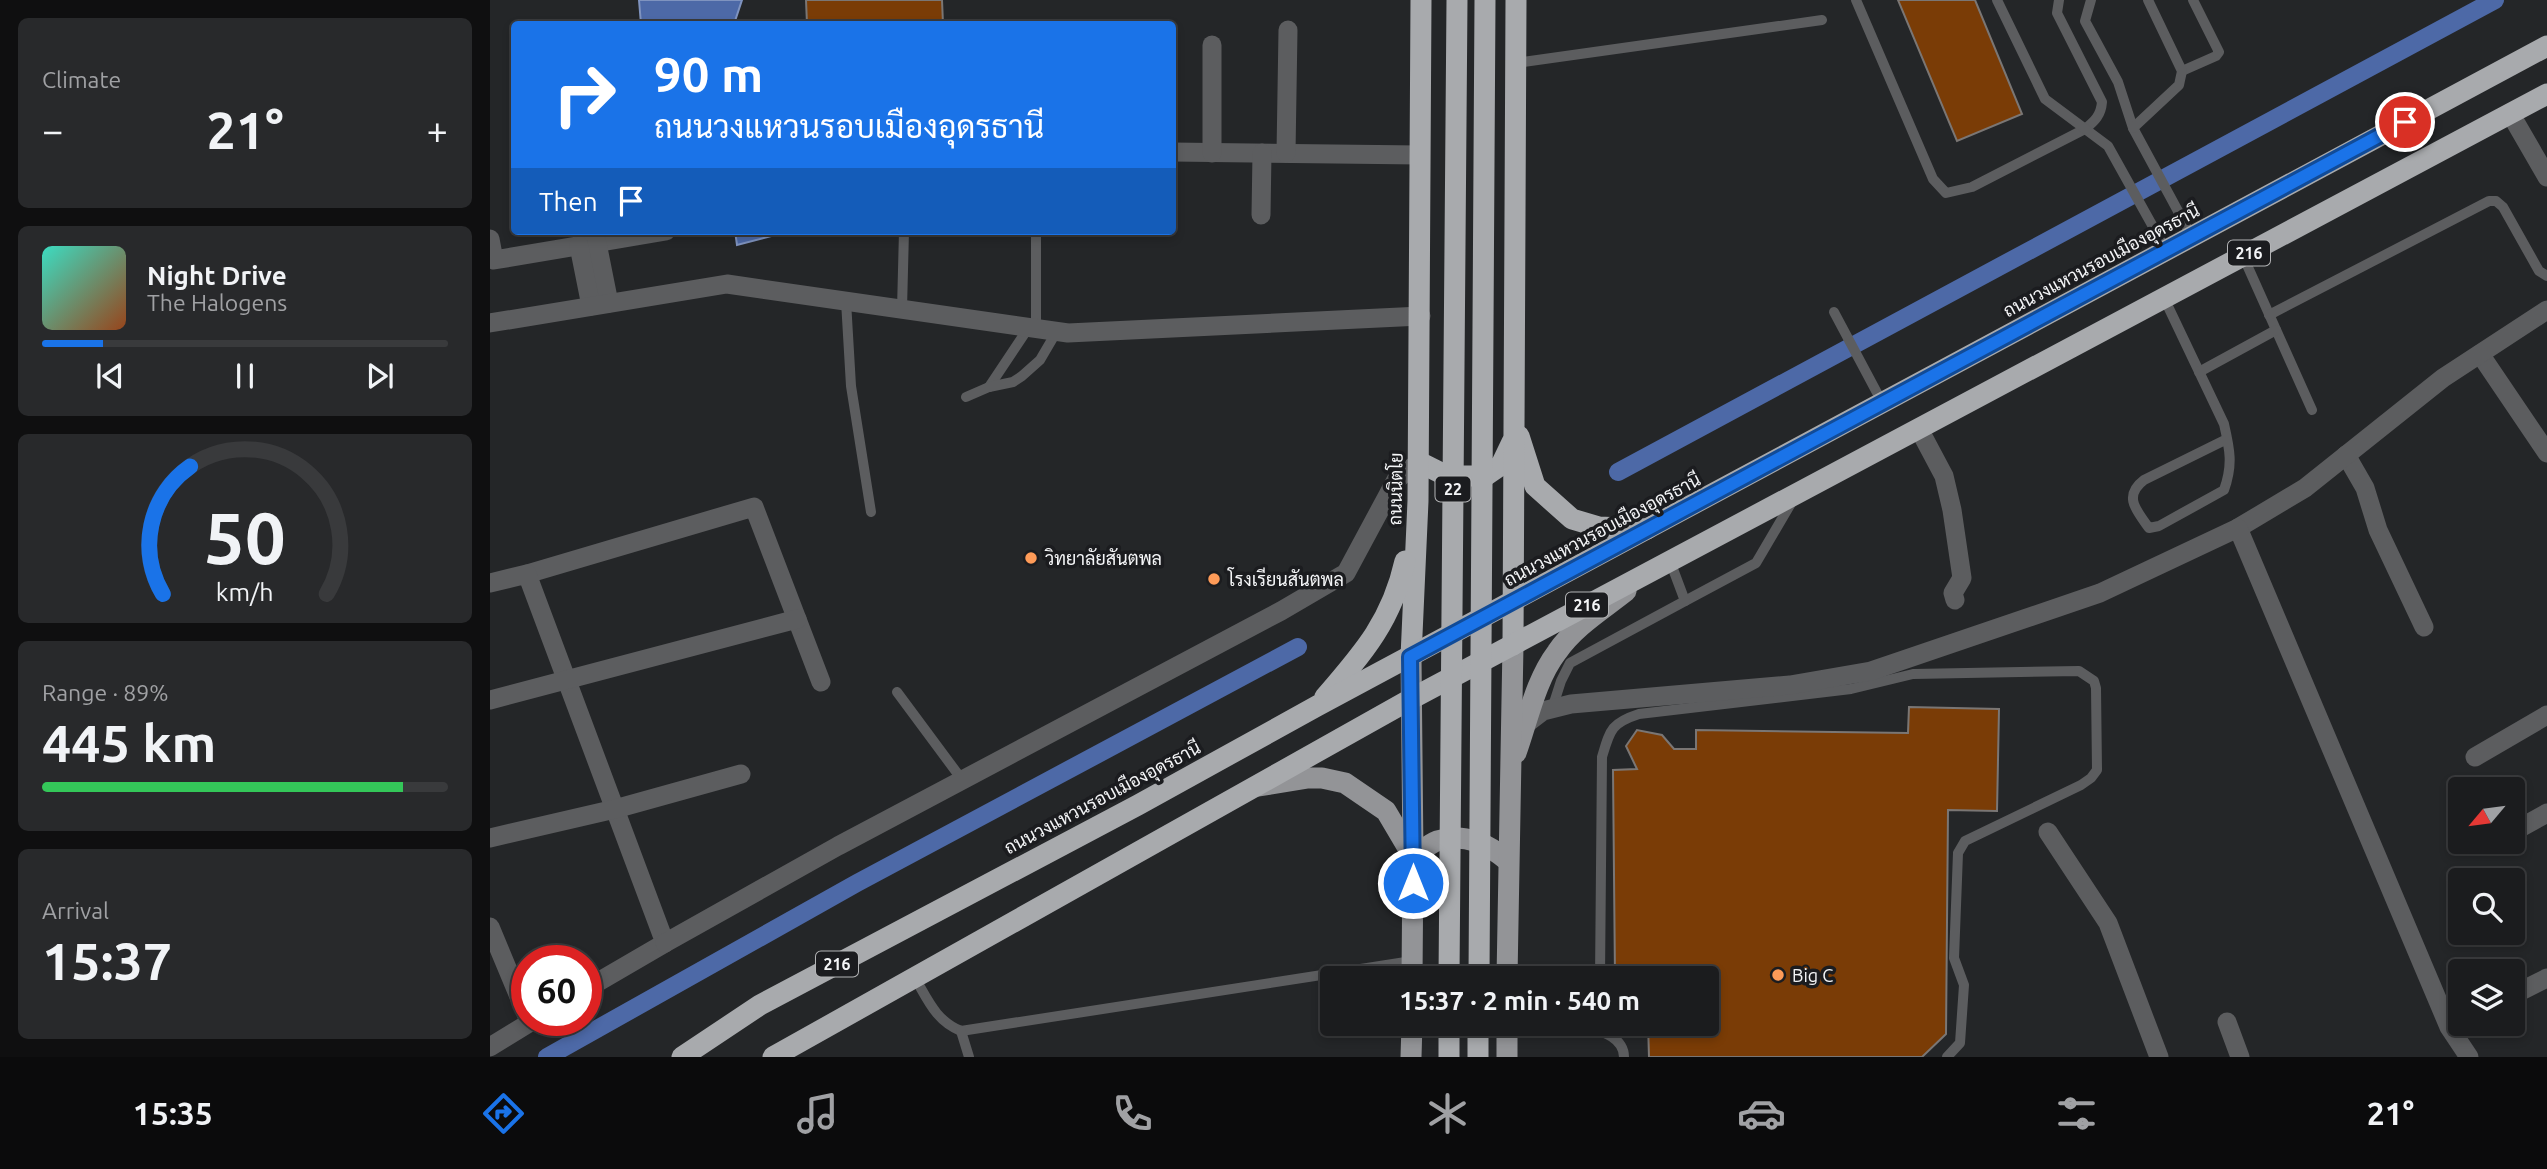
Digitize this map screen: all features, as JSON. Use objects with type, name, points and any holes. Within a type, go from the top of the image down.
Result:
[{"type":"highway","name":"ถนนนิตโย","points":[[1410,657],[1419,462],[1421,0]]},
{"type":"highway","name":"22","points":[[1449,966],[1457,0]]},
{"type":"highway","name":"22","points":[[1479,966],[1485,0]]},
{"type":"highway","points":[[1513,645],[1516,0]]},
{"type":"highway","name":"ถนนวงแหวนรอบเมืองอุดรธานี","points":[[682,1057],[760,1005],[1127,811],[1317,706],[1514,603],[2547,46]]},
{"type":"highway","name":"216","points":[[773,1057],[1411,699],[2547,94]]},
{"type":"highway","points":[[1513,418],[1535,486],[1572,519],[1599,527],[1649,529]]},
{"type":"highway","points":[[1419,462],[1447,477],[1485,476],[1501,465],[1513,440]]},
{"type":"highway","points":[[1317,706],[1374,639],[1399,586],[1418,500]]},
{"type":"highway","points":[[1449,1036],[1449,1057]]},
{"type":"highway","points":[[1478,1036],[1478,1057]]},
{"type":"main road","points":[[1510,769],[1540,683],[1564,643],[1589,619],[1666,563]]},
{"type":"main road","points":[[1507,966],[1513,645]]},
{"type":"main road","name":"ถนนนิตโย","points":[[1410,657],[1412,966]]},
{"type":"main road","points":[[1255,786],[1308,778],[1345,783],[1385,811],[1413,856],[1436,841],[1462,838],[1489,845],[1508,861]]},
{"type":"main road","points":[[1411,1057],[1412,1036]]},
{"type":"main road","points":[[1507,1036],[1507,1057]]},
{"type":"street","points":[[1286,153],[1288,30]]},
{"type":"street","points":[[1212,45],[1212,153]]},
{"type":"street","points":[[2510,113],[2547,177]]},
{"type":"street","points":[[1176,152],[1420,155]]},
{"type":"street","points":[[1261,215],[1262,153]]},
{"type":"street","points":[[490,239],[494,260],[587,241],[634,235]]},
{"type":"street","points":[[587,241],[600,305]]},
{"type":"street","points":[[490,323],[727,284],[1058,331],[1421,316]]},
{"type":"street","points":[[1526,724],[1543,711],[1570,704],[1790,685],[1871,671],[2100,593],[2238,528],[2305,488],[2443,378],[2547,310]]},
{"type":"street","points":[[2480,354],[2547,453]]},
{"type":"street","points":[[1919,429],[1944,476],[1952,510],[1962,578],[1953,593],[1955,600]]},
{"type":"street","points":[[2346,455],[2365,488],[2378,530],[2424,627]]},
{"type":"street","points":[[602,980],[838,846],[1281,611],[1346,573],[1396,480],[1419,462]]},
{"type":"street","points":[[490,583],[754,507],[821,682]]},
{"type":"street","points":[[2238,528],[2448,1009]]},
{"type":"street","points":[[527,574],[665,943]]},
{"type":"street","points":[[490,700],[797,619]]},
{"type":"street","points":[[2475,757],[2547,715]]},
{"type":"street","points":[[490,838],[615,809],[741,774]]},
{"type":"street","points":[[2525,825],[2547,813]]},
{"type":"street","points":[[2048,832],[2108,923],[2158,1057]]},
{"type":"street","points":[[490,927],[511,976]]},
{"type":"street","points":[[2525,989],[2547,978]]},
{"type":"street","points":[[2227,1021],[2240,1057]]},
{"type":"street","points":[[490,1047],[511,1033]]},
{"type":"street","points":[[2459,1036],[2466,1056]]},
{"type":"lane","points":[[1856,0],[1933,179],[1946,193],[1972,187],[2085,129],[2101,112],[2102,102],[2057,13],[2059,0]]},
{"type":"lane","points":[[1997,0],[2045,99],[2108,146],[2166,251]]},
{"type":"lane","points":[[2091,0],[2085,21],[2118,82],[2133,128],[2192,237]]},
{"type":"lane","points":[[2133,128],[2179,85],[2182,71],[2148,0]]},
{"type":"lane","points":[[2182,71],[2216,56],[2219,52],[2193,0]]},
{"type":"lane","points":[[1516,62],[1822,20]]},
{"type":"lane","points":[[2269,315],[2489,201],[2496,201],[2503,207],[2539,271],[2547,276]]},
{"type":"lane","points":[[902,309],[904,235]]},
{"type":"lane","points":[[989,387],[1033,328],[1036,235]]},
{"type":"lane","points":[[2243,256],[2312,410]]},
{"type":"lane","points":[[2164,298],[2224,424],[2227,439],[2231,472],[2224,490],[2159,526],[2148,528],[2134,504],[2133,489],[2144,480],[2227,439]]},
{"type":"lane","points":[[846,301],[852,386],[871,512]]},
{"type":"lane","points":[[1834,312],[1883,404]]},
{"type":"lane","points":[[2199,372],[2276,330]]},
{"type":"lane","points":[[965,397],[989,387],[1013,382],[1022,376],[1040,360],[1058,331]]},
{"type":"lane","points":[[1552,709],[1570,663],[1756,562],[1798,493]]},
{"type":"lane","points":[[1666,563],[1685,601]]},
{"type":"lane","points":[[1601,966],[1602,757],[1611,730],[1619,720],[1639,714],[1851,689],[1913,674],[2079,671],[2094,681],[2096,688],[2097,770],[2081,785],[1965,841],[1958,853],[1954,958],[1964,985],[1960,1043],[1947,1057]]},
{"type":"lane","points":[[897,692],[963,780]]},
{"type":"lane","points":[[915,978],[938,1017],[961,1031],[1320,982]]},
{"type":"lane","points":[[961,1031],[969,1057]]},
{"type":"lane","points":[[1612,1036],[1624,1049],[1624,1057]]},
{"type":"water","points":[[639,0],[742,0],[735,21],[641,21]]},
{"type":"water","points":[[736,235],[775,235],[737,245]]},
{"type":"building","points":[[806,0],[942,0],[943,21],[807,21]]},
{"type":"building","points":[[1898,0],[1975,0],[2022,114],[1957,141]]},
{"type":"building","points":[[1909,707],[1999,709],[1997,811],[1948,810],[1946,1034],[1922,1057],[1649,1057],[1648,1036],[1719,1036],[1719,966],[1615,966],[1613,770],[1637,769],[1626,746],[1637,730],[1662,735],[1674,749],[1696,749],[1696,730],[1908,733]]},
{"type":"waterway","points":[[1618,472],[2495,0]]},
{"type":"waterway","points":[[547,1057],[857,883],[1298,647]]},
{"type":"place","name":"วิทยาลัยสันตพล","points":[[1031,558]]},
{"type":"place","name":"โรงเรียนสันตพล","points":[[1214,579]]},
{"type":"place","name":"Big C","points":[[1778,975]]},
{"type":"route","points":[[1413,883],[1410,657],[2405,122]]}]
